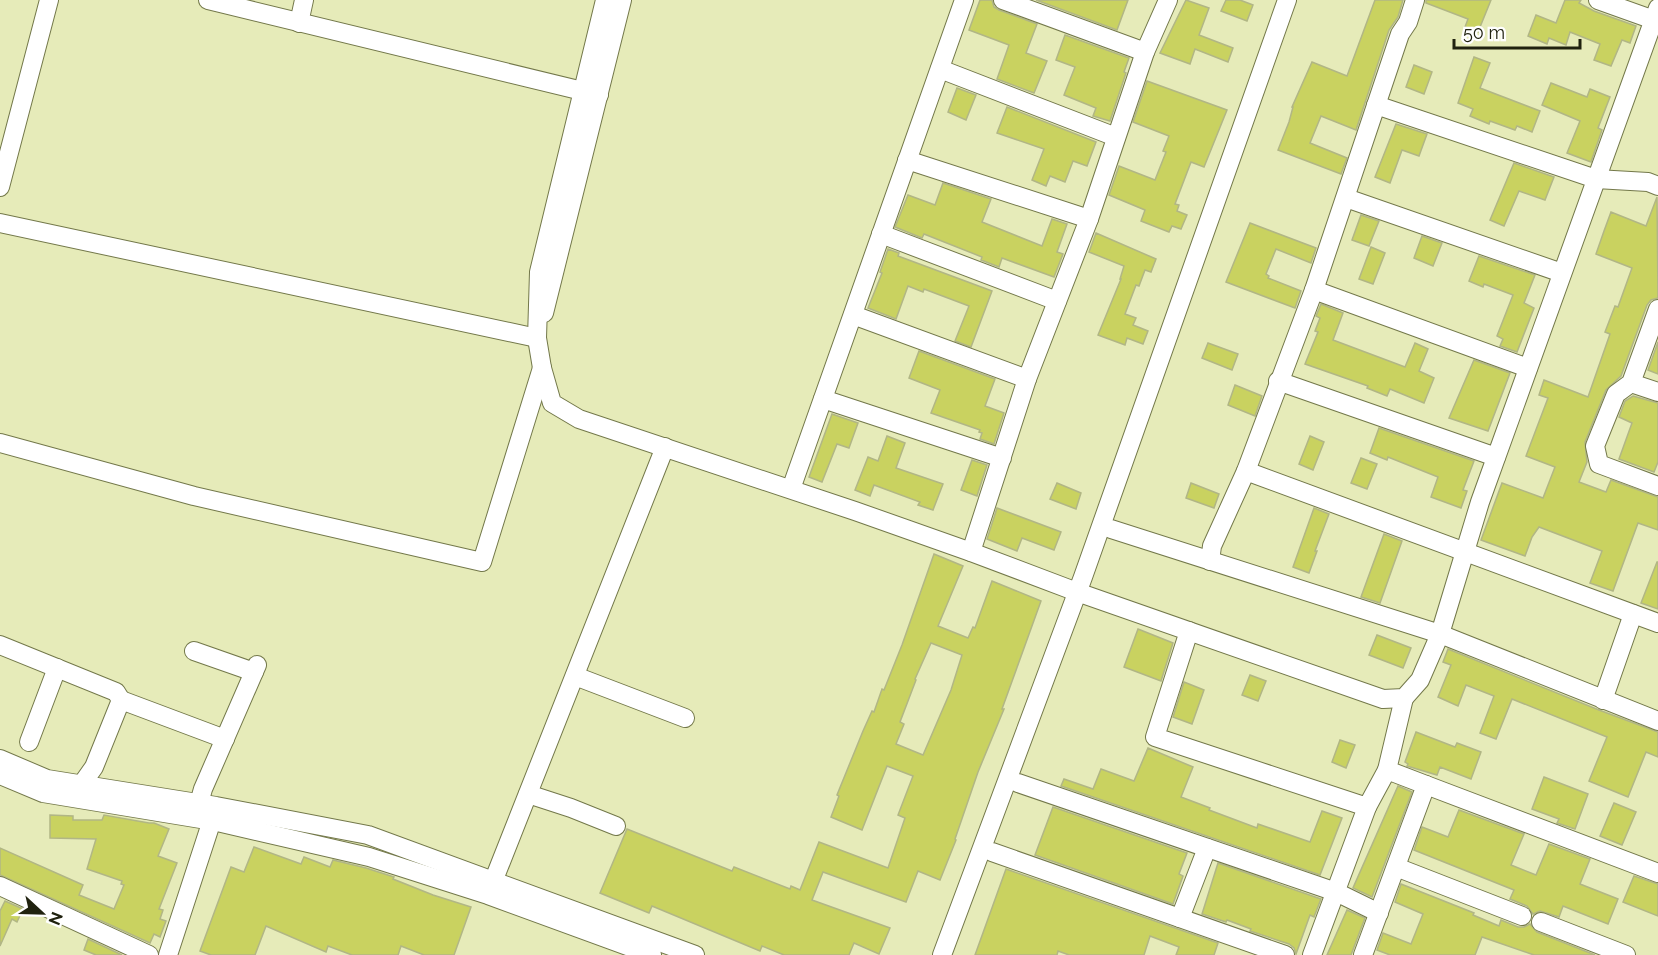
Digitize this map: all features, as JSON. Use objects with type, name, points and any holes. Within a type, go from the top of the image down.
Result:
[{"type":"street","points":[[0,187],[49,0]]},
{"type":"street","points":[[208,0],[591,93]]},
{"type":"street","points":[[299,23],[304,0]]},
{"type":"street","points":[[591,93],[605,0]]},
{"type":"street","points":[[622,0],[591,93],[547,274],[537,338],[542,368],[552,403],[579,419],[791,489],[1383,699],[1404,698]]},
{"type":"street","points":[[791,489],[964,0]]},
{"type":"street","points":[[1003,0],[1145,52]]},
{"type":"street","points":[[971,552],[1027,379],[1089,219],[1145,52],[1168,0]]},
{"type":"street","points":[[954,955],[1018,783],[1287,0]]},
{"type":"street","points":[[942,955],[1082,594],[1111,529],[1298,0]]},
{"type":"street","points":[[1210,561],[1212,546],[1246,471],[1314,290],[1400,34],[1408,22],[1415,0]]},
{"type":"street","points":[[1312,955],[1367,807],[1387,770],[1404,698],[1420,680],[1440,634],[1496,457],[1656,14],[1598,0]]},
{"type":"street","points":[[940,69],[1116,137]]},
{"type":"street","points":[[1376,105],[1596,179],[1648,182],[1658,186]]},
{"type":"street","points":[[907,160],[1089,219]]},
{"type":"street","points":[[1346,198],[1562,273]]},
{"type":"street","points":[[0,223],[537,338]]},
{"type":"street","points":[[881,234],[1057,301]]},
{"type":"street","points":[[1314,290],[1528,368]]},
{"type":"street","points":[[1658,309],[1631,383],[1616,394],[1595,446],[1599,464],[1658,486]]},
{"type":"street","points":[[853,315],[1027,379]]},
{"type":"street","points":[[0,443],[194,496],[482,562],[542,368]]},
{"type":"street","points":[[1278,381],[1496,457]]},
{"type":"street","points":[[1631,383],[1658,392]]},
{"type":"street","points":[[823,399],[1002,458]]},
{"type":"street","points":[[491,888],[665,447]]},
{"type":"street","points":[[1246,471],[1658,624]]},
{"type":"street","points":[[1111,529],[1440,634],[1658,721]]},
{"type":"street","points":[[1603,700],[1633,614]]},
{"type":"street","points":[[1189,631],[1155,737],[1367,807]]},
{"type":"street","points":[[0,645],[116,692],[121,700],[225,739]]},
{"type":"street","points":[[168,955],[209,810],[225,739],[256,668],[194,651]]},
{"type":"street","points":[[29,741],[57,668]]},
{"type":"street","points":[[575,676],[685,718]]},
{"type":"street","points":[[82,784],[93,767],[121,700]]},
{"type":"street","points":[[0,759],[47,778],[209,810],[368,835],[652,955]]},
{"type":"street","points":[[1387,770],[1658,873]]},
{"type":"street","points":[[0,776],[43,793],[209,810]]},
{"type":"street","points":[[1018,783],[1336,892],[1380,913]]},
{"type":"street","points":[[1363,955],[1426,785]]},
{"type":"street","points":[[528,794],[616,826]]},
{"type":"street","points":[[1180,918],[1207,848]]},
{"type":"street","points":[[992,852],[1285,955]]},
{"type":"street","points":[[1396,867],[1522,916]]},
{"type":"street","points":[[0,886],[149,955]]},
{"type":"street","points":[[491,888],[695,955]]},
{"type":"street","points":[[1541,922],[1626,955]]},
{"type":"building","points":[[980,0],[992,0],[994,7],[999,10],[1037,24],[1026,53],[1047,61],[1034,93],[997,79],[1009,45],[969,30]]},
{"type":"building","points":[[1036,0],[1128,0],[1117,30]]},
{"type":"building","points":[[1186,0],[1209,8],[1199,35],[1233,48],[1228,62],[1195,49],[1190,64],[1160,53]]},
{"type":"building","points":[[1226,0],[1240,0],[1253,5],[1247,21],[1221,11]]},
{"type":"building","points":[[1375,0],[1403,0],[1398,17],[1389,30],[1356,130],[1321,116],[1310,143],[1347,158],[1341,174],[1278,150],[1292,107],[1312,62],[1347,76]]},
{"type":"building","points":[[1426,0],[1491,0],[1478,32],[1465,27],[1468,19],[1426,3]]},
{"type":"building","points":[[1565,0],[1581,0],[1579,3],[1594,11],[1636,26],[1630,43],[1622,40],[1611,66],[1594,60],[1600,44],[1570,32],[1566,45],[1549,38],[1547,44],[1528,36],[1536,15],[1556,23]]},
{"type":"building","points":[[1065,35],[1129,58],[1110,121],[1093,116],[1096,108],[1064,95],[1075,67],[1056,60]]},
{"type":"building","points":[[1474,57],[1490,63],[1480,88],[1540,111],[1532,132],[1517,126],[1515,130],[1490,121],[1489,124],[1470,116],[1473,109],[1458,103]]},
{"type":"building","points":[[1414,65],[1432,72],[1424,94],[1406,87]]},
{"type":"building","points":[[1147,81],[1227,110],[1204,167],[1191,162],[1175,204],[1179,205],[1177,211],[1187,215],[1181,229],[1172,226],[1169,232],[1141,221],[1145,210],[1109,195],[1119,166],[1155,180],[1166,152],[1163,151],[1169,136],[1133,122]]},
{"type":"building","points":[[1551,83],[1587,97],[1590,89],[1610,97],[1598,128],[1602,130],[1591,162],[1567,153],[1580,121],[1542,105]]},
{"type":"building","points":[[957,88],[976,95],[966,120],[948,112]]},
{"type":"building","points":[[1007,107],[1096,142],[1087,166],[1073,161],[1065,182],[1050,176],[1046,186],[1032,180],[1044,149],[997,133]]},
{"type":"building","points":[[1396,124],[1427,134],[1419,156],[1402,150],[1390,183],[1375,177]]},
{"type":"building","points":[[1514,163],[1554,177],[1545,200],[1519,191],[1504,226],[1490,220]]},
{"type":"building","points":[[943,183],[991,199],[982,222],[1042,246],[1052,219],[1067,224],[1057,252],[1063,254],[1054,277],[1002,258],[999,267],[981,260],[982,257],[924,234],[922,238],[895,227],[908,195],[935,205]]},
{"type":"building","points":[[1657,197],[1658,298],[1651,300],[1647,305],[1621,376],[1606,390],[1585,442],[1587,462],[1579,482],[1606,492],[1611,480],[1658,497],[1658,530],[1638,523],[1613,591],[1590,583],[1602,551],[1539,527],[1532,537],[1525,556],[1481,540],[1502,483],[1543,498],[1555,467],[1526,456],[1548,398],[1539,395],[1544,380],[1588,397],[1610,334],[1605,332],[1615,306],[1618,307],[1632,268],[1596,254],[1611,212],[1646,226]]},
{"type":"building","points":[[1361,215],[1379,221],[1369,246],[1352,240]]},
{"type":"building","points":[[1250,223],[1316,248],[1311,263],[1276,249],[1266,274],[1268,278],[1301,291],[1295,308],[1226,282]]},
{"type":"building","points":[[1096,233],[1156,259],[1151,272],[1145,270],[1139,286],[1136,285],[1125,314],[1136,318],[1133,325],[1148,331],[1143,344],[1127,338],[1125,345],[1098,335],[1124,266],[1089,252]]},
{"type":"building","points":[[1422,236],[1442,243],[1433,266],[1414,258]]},
{"type":"building","points":[[1371,247],[1385,253],[1373,284],[1359,279]]},
{"type":"building","points":[[888,249],[899,253],[898,256],[992,291],[971,347],[955,341],[969,306],[924,289],[923,292],[908,286],[896,319],[868,308],[882,273],[880,272]]},
{"type":"building","points":[[1479,256],[1535,275],[1524,303],[1534,308],[1517,352],[1500,346],[1503,339],[1497,336],[1513,295],[1469,281]]},
{"type":"building","points":[[1321,304],[1343,313],[1333,340],[1405,367],[1415,343],[1428,349],[1419,371],[1434,378],[1424,403],[1390,389],[1387,396],[1367,388],[1368,386],[1305,364],[1318,332],[1315,331],[1320,318],[1316,316]]},
{"type":"building","points":[[1658,342],[1658,374],[1648,370]]},
{"type":"building","points":[[1208,343],[1238,354],[1232,370],[1202,358]]},
{"type":"building","points":[[919,351],[995,379],[985,406],[1004,413],[994,444],[980,439],[982,433],[979,432],[980,430],[931,413],[940,390],[909,378]]},
{"type":"building","points":[[1474,360],[1510,373],[1488,431],[1449,418]]},
{"type":"building","points":[[1235,385],[1262,396],[1255,416],[1228,405]]},
{"type":"building","points":[[1633,396],[1658,403],[1658,462],[1654,472],[1619,459],[1632,423],[1619,417],[1625,401]]},
{"type":"building","points":[[832,414],[858,423],[849,448],[837,444],[822,482],[809,477]]},
{"type":"building","points":[[1379,428],[1474,461],[1463,490],[1467,491],[1461,508],[1431,497],[1438,477],[1388,457],[1387,460],[1370,453]]},
{"type":"building","points":[[887,436],[905,443],[896,468],[943,484],[933,510],[918,505],[920,502],[874,485],[870,496],[855,490],[868,457],[878,461]]},
{"type":"building","points":[[1310,436],[1324,442],[1313,470],[1299,464]]},
{"type":"building","points":[[1361,458],[1377,464],[1367,489],[1351,483]]},
{"type":"building","points":[[972,460],[987,465],[977,496],[961,490]]},
{"type":"building","points":[[1057,483],[1081,493],[1076,509],[1050,499]]},
{"type":"building","points":[[1191,483],[1219,494],[1214,508],[1186,498]]},
{"type":"building","points":[[997,508],[1061,532],[1054,550],[1022,538],[1017,551],[987,539]]},
{"type":"building","points":[[1314,508],[1329,514],[1309,573],[1293,567]]},
{"type":"building","points":[[1384,534],[1402,541],[1380,603],[1361,597]]},
{"type":"building","points":[[934,554],[963,566],[938,626],[968,638],[973,627],[975,628],[992,581],[1041,601],[1002,709],[1004,709],[978,772],[956,840],[940,880],[918,871],[906,902],[823,872],[812,900],[890,928],[879,954],[854,943],[849,955],[784,955],[762,946],[760,951],[652,906],[649,913],[600,893],[627,829],[732,871],[734,867],[790,889],[791,886],[800,890],[819,842],[888,868],[905,818],[898,815],[913,776],[887,766],[862,830],[831,817],[839,796],[837,795],[863,731],[872,711],[874,712],[882,689],[884,690]],"holes":[[[931,643],[962,655],[951,690],[923,755],[896,744],[904,724],[900,722]]]},
{"type":"building","points":[[1658,562],[1658,609],[1641,603]]},
{"type":"building","points":[[1138,629],[1173,643],[1161,681],[1124,667]]},
{"type":"building","points":[[1377,635],[1411,648],[1403,668],[1369,655]]},
{"type":"building","points":[[1448,649],[1658,732],[1658,757],[1646,752],[1628,797],[1589,781],[1607,737],[1512,699],[1496,739],[1480,733],[1494,696],[1466,685],[1458,706],[1438,697],[1451,665],[1443,662]]},
{"type":"building","points":[[1250,675],[1266,681],[1258,701],[1242,695]]},
{"type":"building","points":[[1184,682],[1204,690],[1192,724],[1173,717]]},
{"type":"building","points":[[1416,732],[1455,747],[1457,743],[1481,752],[1471,779],[1440,767],[1437,775],[1407,766],[1405,762]]},
{"type":"building","points":[[1340,740],[1355,745],[1346,768],[1332,762]]},
{"type":"building","points":[[1148,748],[1193,767],[1181,797],[1257,828],[1258,824],[1310,842],[1322,811],[1342,818],[1320,875],[1061,786],[1064,779],[1093,789],[1101,769],[1134,781]]},
{"type":"building","points":[[1544,777],[1588,794],[1575,829],[1557,823],[1559,819],[1532,809]]},
{"type":"building","points":[[1398,786],[1412,792],[1372,897],[1353,888]]},
{"type":"building","points":[[1614,803],[1636,812],[1622,845],[1600,836]]},
{"type":"building","points":[[1053,807],[1187,853],[1179,874],[1183,876],[1173,904],[1035,855]]},
{"type":"building","points":[[1459,810],[1524,834],[1511,865],[1536,875],[1549,844],[1590,859],[1580,884],[1618,899],[1608,924],[1563,906],[1559,917],[1540,911],[1533,914],[1527,906],[1510,899],[1514,890],[1414,850],[1422,827],[1448,837]]},
{"type":"building","points":[[50,815],[73,816],[73,820],[102,820],[104,815],[154,823],[169,829],[158,856],[177,863],[159,909],[163,910],[160,919],[166,921],[160,937],[154,934],[150,943],[0,875],[0,848],[83,885],[79,895],[114,909],[124,885],[121,884],[122,881],[87,869],[96,839],[50,838]]},
{"type":"building","points":[[254,847],[301,864],[304,857],[330,867],[333,860],[366,868],[394,877],[393,879],[433,895],[471,907],[454,955],[424,955],[401,946],[398,955],[352,955],[328,946],[326,952],[266,926],[255,955],[211,955],[200,951],[231,867],[244,872]]},
{"type":"building","points":[[1218,863],[1321,899],[1314,917],[1310,915],[1296,954],[1294,948],[1289,944],[1250,931],[1251,929],[1227,920],[1226,922],[1202,914]]},
{"type":"building","points":[[1006,869],[1218,943],[1214,955],[1176,955],[1179,947],[1150,936],[1144,955],[1069,955],[1058,951],[1057,955],[975,955]]},
{"type":"building","points":[[1634,876],[1658,884],[1658,916],[1623,902]]},
{"type":"building","points":[[1401,884],[1474,913],[1473,915],[1499,926],[1501,920],[1518,927],[1530,924],[1537,932],[1595,955],[1534,955],[1482,937],[1475,955],[1390,955],[1377,950],[1383,933],[1411,944],[1423,914],[1395,902]]},
{"type":"building","points":[[5,901],[23,909],[17,922],[12,919],[0,946],[0,911]]},
{"type":"building","points":[[1347,910],[1365,918],[1351,955],[1327,955]]},
{"type":"building","points":[[88,939],[122,955],[96,955],[84,950]]}]
